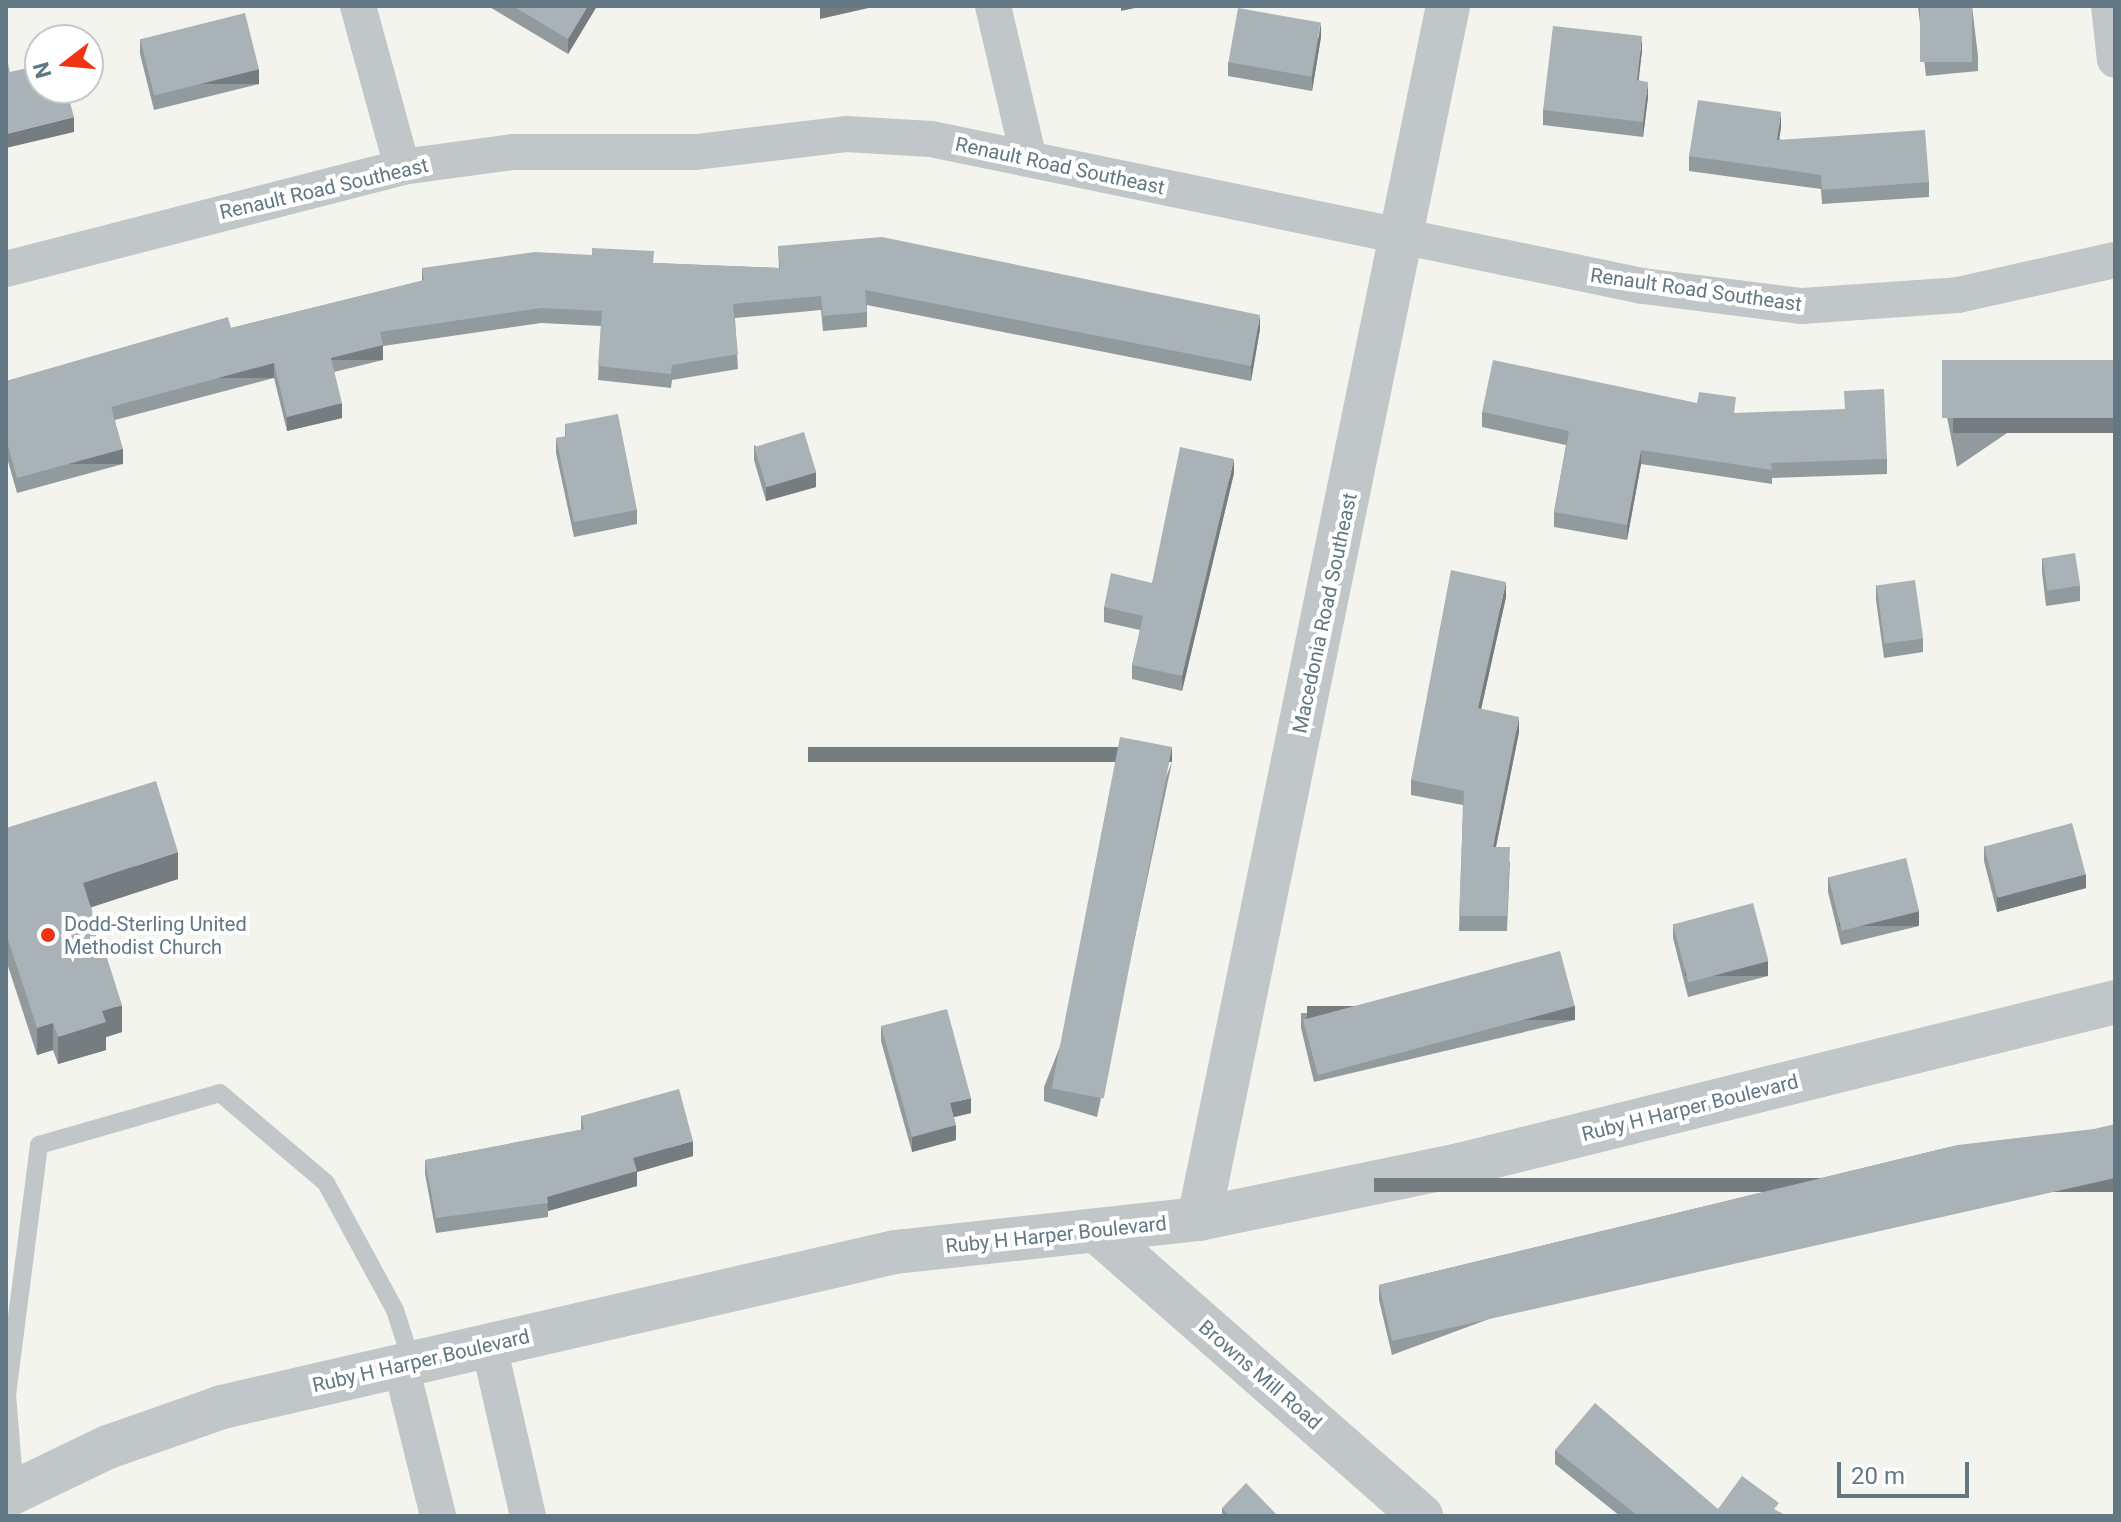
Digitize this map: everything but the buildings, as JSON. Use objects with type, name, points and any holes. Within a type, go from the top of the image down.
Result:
[{"type":"street","points":[[358,6],[402,167]]},
{"type":"street","points":[[993,6],[1029,159]]},
{"type":"street","name":"Macedonia Road Southeast","points":[[1199,1219],[1448,6]]},
{"type":"street","points":[[2109,6],[2115,60]]},
{"type":"street","name":"Renault Road Southeast","points":[[6,269],[402,167],[513,152],[696,152],[846,134],[931,139],[1643,286],[1802,306],[1958,295],[2115,260]]},
{"type":"street","name":"Ruby H Harper Boulevard","points":[[10,1494],[108,1447],[222,1407],[895,1252],[1099,1233],[1199,1219],[1459,1165],[2115,1002]]},
{"type":"street","name":"Browns Mill Road","points":[[1099,1233],[1421,1516]]},
{"type":"street","points":[[489,1346],[528,1516]]},
{"type":"street","points":[[406,1364],[438,1516]]},
{"type":"lane","points":[[10,1494],[7,1395],[39,1145],[220,1093],[326,1183],[395,1310],[406,1364]]},
{"type":"place","name":"Dodd-Sterling United Methodist Church","points":[[48,935]]}]
